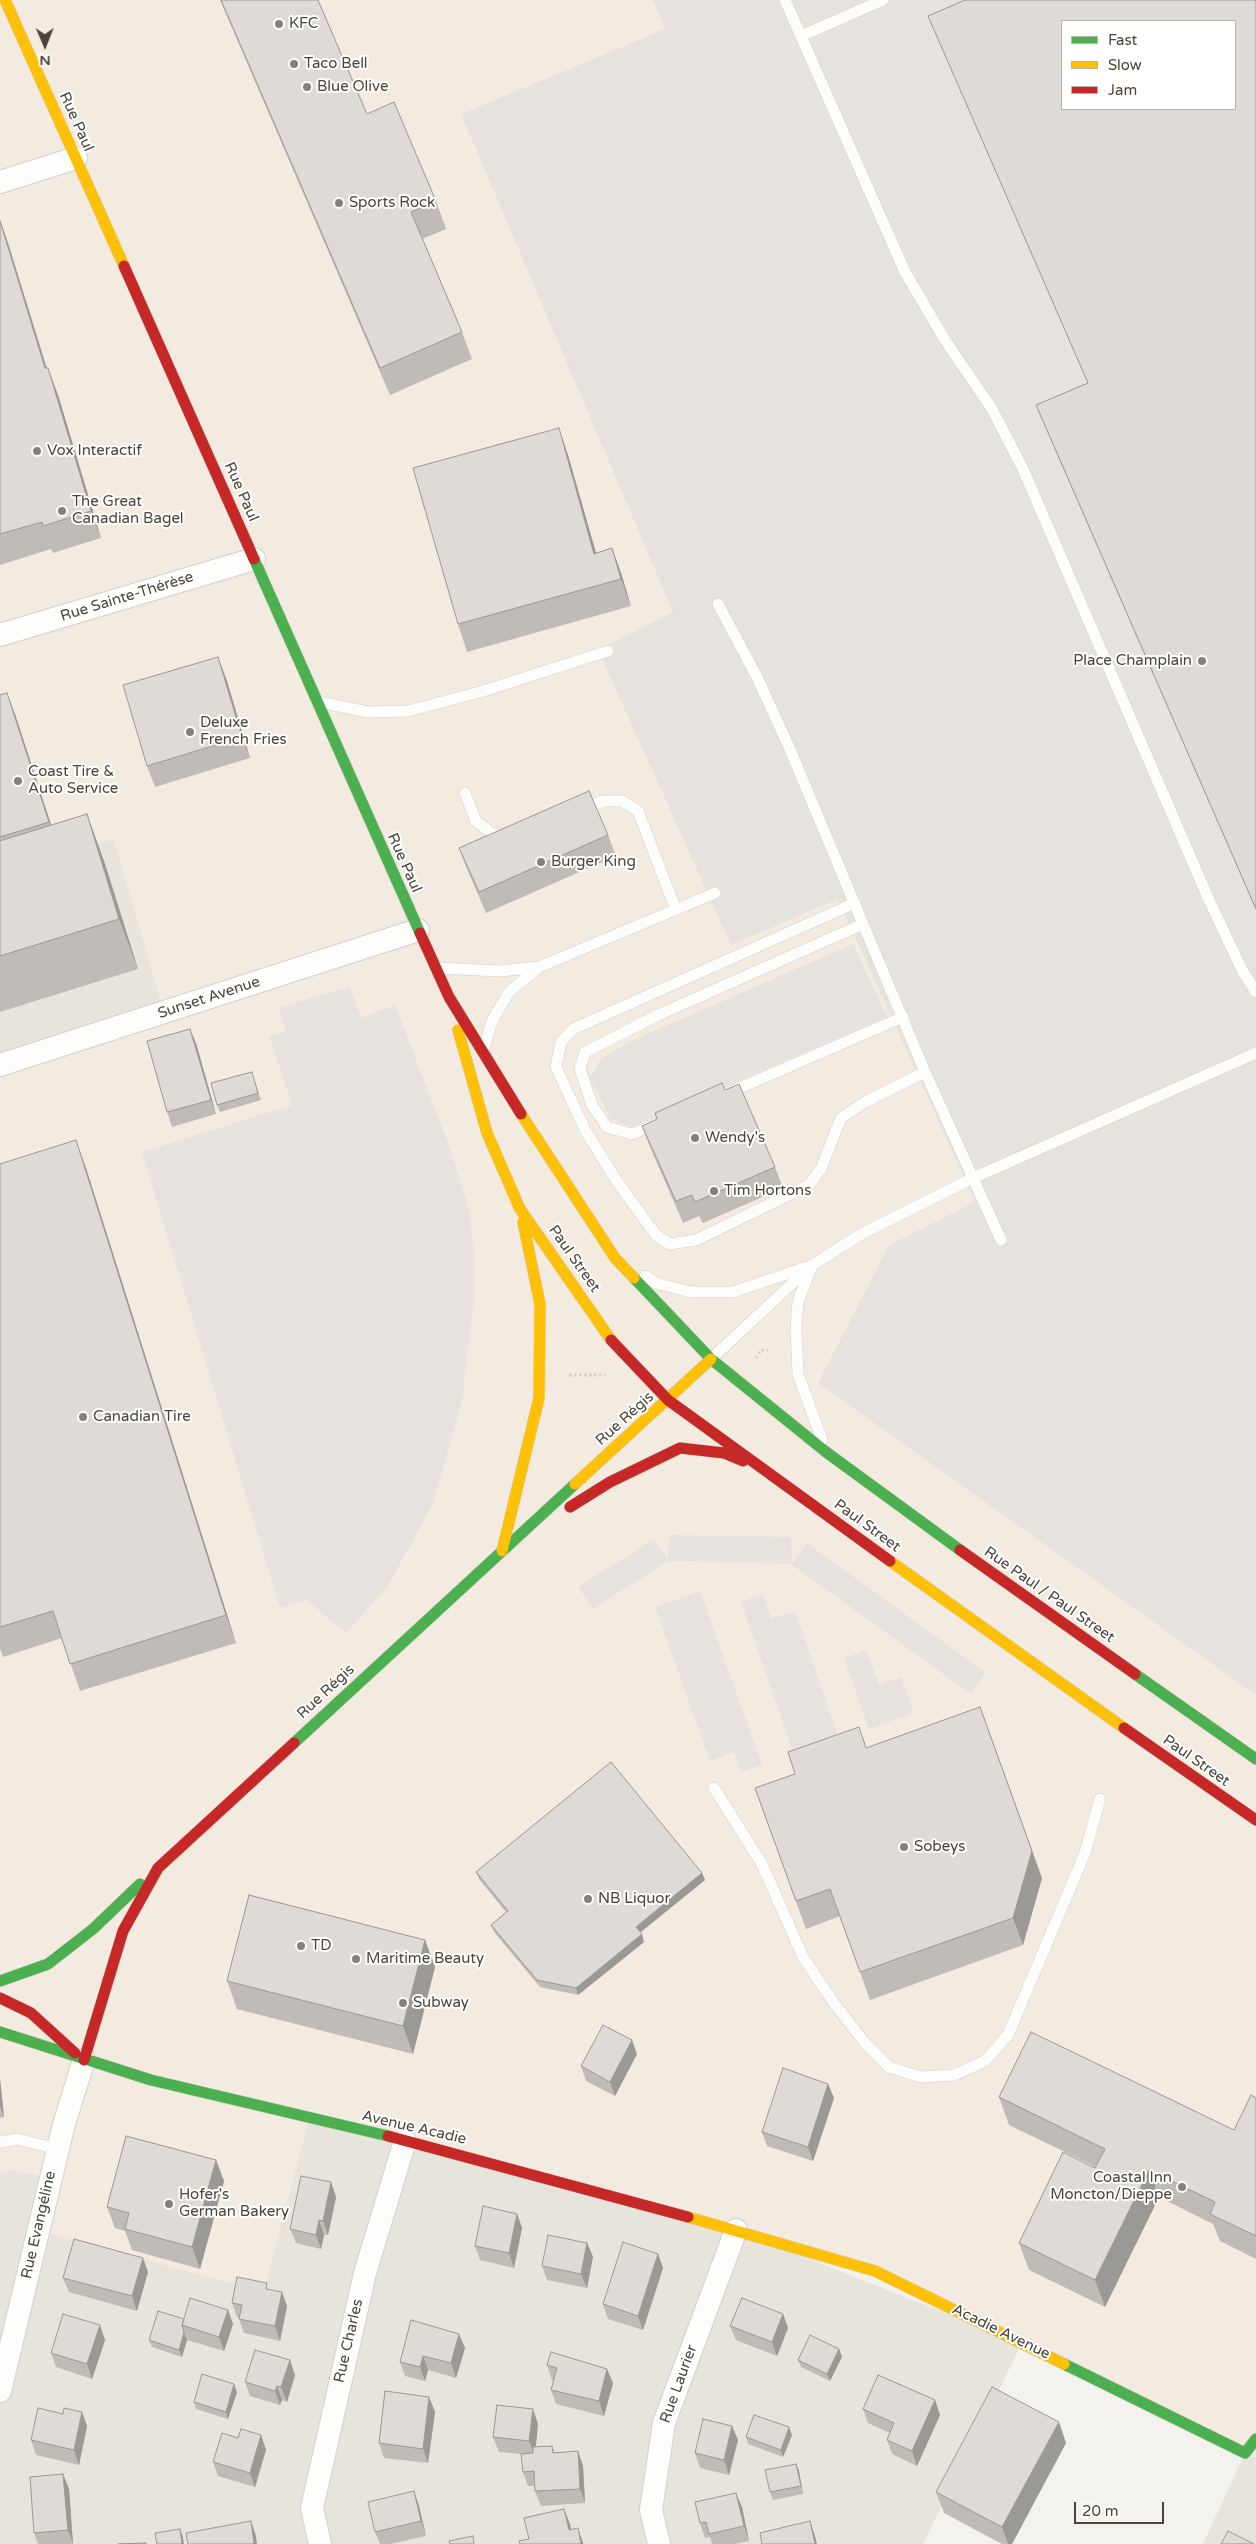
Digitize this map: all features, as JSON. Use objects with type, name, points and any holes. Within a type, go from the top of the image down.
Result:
[{"type":"main road","name":"Rue Paul","points":[[5,0],[449,997]]},
{"type":"main road","points":[[449,997],[534,1136],[615,1258],[710,1359],[826,1452]]},
{"type":"main road","name":"Paul Street","points":[[449,997],[487,1133],[520,1208],[612,1341],[668,1400],[943,1600],[1256,1820]]},
{"type":"main road","points":[[502,1551],[539,1398],[540,1304],[520,1208]]},
{"type":"main road","name":"Rue Régis","points":[[84,2060],[123,1931],[158,1868],[668,1400],[710,1359]]},
{"type":"main road","points":[[502,1551],[610,1482],[680,1448],[724,1453],[769,1473]]},
{"type":"main road","name":"Rue Paul / Paul Street","points":[[826,1452],[1012,1588],[1256,1759]]},
{"type":"main road","points":[[0,1981],[48,1964],[93,1929],[158,1868]]},
{"type":"main road","points":[[0,1998],[31,2013],[84,2060]]},
{"type":"main road","points":[[0,2032],[84,2060]]},
{"type":"main road","name":"Avenue Acadie","points":[[84,2060],[151,2080],[405,2141],[736,2230]]},
{"type":"main road","name":"Acadie Avenue","points":[[736,2230],[875,2271],[1252,2450]]},
{"type":"street","points":[[0,182],[76,158]]},
{"type":"street","name":"Rue Sainte-Thérèse","points":[[0,636],[254,559]]},
{"type":"street","name":"Sunset Avenue","points":[[0,1065],[418,930]]},
{"type":"street","name":"Rue Evangéline","points":[[0,2391],[58,2149],[84,2060]]},
{"type":"street","name":"Rue Charles","points":[[320,2544],[312,2508],[365,2273],[405,2141]]},
{"type":"street","name":"Rue Laurier","points":[[659,2544],[651,2510],[664,2423],[736,2230]]},
{"type":"lane","points":[[785,0],[905,272],[945,340],[992,409],[1023,470],[1209,900],[1242,970],[1256,992]]},
{"type":"lane","points":[[800,36],[883,0]]},
{"type":"lane","points":[[718,604],[757,677],[781,730],[925,1072],[1001,1240]]},
{"type":"lane","points":[[317,702],[368,712],[408,711],[480,692],[608,651]]},
{"type":"lane","points":[[466,793],[476,821],[494,835],[515,835]]},
{"type":"lane","points":[[572,813],[604,801],[622,801],[638,811],[676,910]]},
{"type":"lane","points":[[435,968],[500,971],[539,967],[715,893]]},
{"type":"lane","points":[[855,903],[573,1029],[562,1042],[556,1067],[585,1130],[618,1183],[656,1234],[670,1244],[696,1240],[809,1185],[821,1168],[841,1118],[865,1102],[925,1072]]},
{"type":"lane","points":[[664,1121],[632,1134],[606,1127],[592,1105],[580,1069],[586,1052],[658,1015],[863,924]]},
{"type":"lane","points":[[482,1052],[492,1021],[509,992],[539,967]]},
{"type":"lane","points":[[717,1098],[903,1017]]},
{"type":"lane","points":[[710,1359],[811,1266],[862,1233],[973,1178],[1256,1053]]},
{"type":"lane","points":[[615,1258],[656,1283],[690,1292],[733,1292],[811,1266]]},
{"type":"lane","points":[[811,1266],[798,1302],[796,1328],[798,1374],[826,1452]]},
{"type":"lane","points":[[714,1788],[762,1864],[802,1957],[834,2003],[865,2043],[888,2067],[921,2078],[954,2075],[985,2062],[1008,2035],[1085,1853],[1100,1800]]},
{"type":"lane","points":[[0,2142],[17,2139],[58,2149]]},
{"type":"path","points":[[753,1363],[761,1350],[768,1350]]},
{"type":"path","points":[[565,1375],[608,1376]]},
{"type":"shaded area","points":[[0,0],[1256,0],[1256,2458],[875,2271],[309,2119],[264,2292],[27,2228],[40,2176],[13,2169],[0,2172],[0,1065],[164,1012],[114,839],[0,872]]},
{"type":"shaded area","points":[[653,0],[984,0],[931,23],[1091,390],[1039,413],[1256,910],[1256,1695],[818,1383],[889,1245],[975,1202],[838,899],[731,945],[598,650],[673,612],[461,114],[665,29]]},
{"type":"shaded area","points":[[114,838],[164,1012],[0,1065],[0,872]]},
{"type":"shaded area","points":[[853,944],[887,1017],[632,1127],[611,1119],[590,1078],[600,1060],[631,1041]]},
{"type":"shaded area","points":[[350,986],[361,1018],[395,1005],[447,1140],[469,1209],[474,1254],[474,1299],[462,1401],[433,1503],[388,1586],[346,1633],[307,1600],[280,1608],[142,1152],[292,1105],[269,1036],[286,1032],[279,1008]]},
{"type":"shaded area","points":[[669,1535],[791,1537],[792,1563],[807,1543],[986,1673],[971,1694],[791,1564],[668,1561],[593,1609],[578,1587],[654,1539],[668,1560]]},
{"type":"shaded area","points":[[700,1591],[762,1765],[741,1772],[734,1752],[710,1761],[655,1607]]},
{"type":"shaded area","points":[[763,1594],[771,1619],[795,1611],[839,1738],[794,1754],[741,1602]]},
{"type":"shaded area","points":[[866,1650],[879,1685],[901,1677],[914,1713],[869,1729],[844,1658]]},
{"type":"shaded area","points":[[309,2118],[736,2230],[1022,2343],[923,2544],[0,2544],[0,2172],[13,2169],[41,2176]]},
{"type":"shaded area","points":[[1245,2453],[1256,2458],[1256,2544],[1203,2544]]},
{"type":"building","points":[[221,0],[318,0],[367,114],[394,102],[436,201],[411,212],[462,332],[380,368]]},
{"type":"building","name":"Place Champlain","points":[[965,0],[1256,0],[1256,909],[1036,405],[1088,383],[928,16]]},
{"type":"building","name":"Vox Interactif","points":[[0,221],[45,368],[48,368],[91,511],[43,526],[42,522],[0,534]]},
{"type":"building","points":[[559,428],[594,554],[612,548],[621,579],[458,624],[413,468]]},
{"type":"building","name":"Deluxe French Fries","points":[[218,657],[242,737],[147,766],[123,685]]},
{"type":"building","name":"Coast Tire & Auto Service","points":[[7,693],[49,822],[0,837],[0,695]]},
{"type":"building","points":[[589,791],[608,835],[479,892],[459,848]]},
{"type":"building","points":[[87,814],[119,919],[0,956],[0,841]]},
{"type":"building","points":[[190,1029],[211,1100],[167,1112],[147,1041]]},
{"type":"building","points":[[252,1072],[258,1093],[217,1105],[211,1083]]},
{"type":"building","points":[[722,1083],[725,1090],[739,1084],[775,1167],[695,1202],[692,1195],[676,1201],[642,1126],[657,1119],[655,1113]]},
{"type":"building","name":"Canadian Tire","points":[[76,1140],[226,1615],[70,1664],[53,1611],[0,1627],[0,1164]]},
{"type":"building","name":"Sobeys","points":[[980,1707],[1032,1851],[1013,1918],[860,1972],[830,1889],[796,1901],[755,1788],[795,1774],[788,1752],[859,1727],[866,1748]]},
{"type":"building","name":"NB Liquor","points":[[611,1762],[702,1873],[636,1927],[642,1934],[576,1988],[537,1980],[491,1925],[508,1911],[476,1872]]},
{"type":"building","points":[[249,1895],[425,1940],[403,2026],[227,1981]]},
{"type":"building","points":[[603,2025],[632,2040],[610,2082],[581,2066]]},
{"type":"building","name":"Coastal Inn Moncton/Dieppe","points":[[1031,2032],[1234,2130],[1251,2095],[1256,2098],[1256,2236],[1210,2214],[1215,2202],[1149,2170],[1095,2280],[1019,2243],[1063,2152],[1095,2168],[1105,2149],[999,2097]]},
{"type":"building","points":[[783,2068],[828,2084],[808,2147],[762,2132]]},
{"type":"building","name":"Hofer's German Bakery","points":[[126,2136],[216,2160],[192,2247],[125,2229],[129,2213],[107,2207]]},
{"type":"building","points":[[301,2176],[331,2182],[323,2221],[319,2220],[316,2235],[290,2229]]},
{"type":"building","points":[[483,2206],[517,2214],[509,2253],[475,2246]]},
{"type":"building","points":[[548,2235],[587,2243],[581,2274],[542,2266]]},
{"type":"building","points":[[74,2239],[143,2258],[132,2296],[63,2278]]},
{"type":"building","points":[[623,2242],[658,2254],[638,2316],[603,2304]]},
{"type":"building","points":[[237,2277],[267,2283],[266,2289],[282,2292],[275,2326],[239,2319],[242,2305],[232,2303]]},
{"type":"building","points":[[190,2298],[228,2310],[219,2337],[182,2325]]},
{"type":"building","points":[[742,2298],[783,2314],[772,2342],[730,2326]]},
{"type":"building","points":[[158,2311],[184,2319],[182,2325],[184,2333],[179,2350],[149,2340]]},
{"type":"building","points":[[63,2314],[100,2325],[87,2364],[51,2353]]},
{"type":"building","points":[[411,2320],[459,2334],[451,2363],[423,2356],[420,2367],[400,2362]]},
{"type":"building","points":[[810,2335],[839,2349],[827,2374],[798,2360]]},
{"type":"building","points":[[255,2350],[290,2360],[281,2387],[277,2386],[275,2391],[245,2382]]},
{"type":"building","points":[[551,2352],[607,2369],[599,2401],[551,2390],[557,2368],[547,2365]]},
{"type":"building","points":[[202,2374],[234,2384],[226,2412],[194,2402]]},
{"type":"building","points":[[878,2375],[935,2400],[912,2451],[887,2440],[894,2423],[863,2409]]},
{"type":"building","points":[[992,2387],[1059,2422],[1002,2527],[936,2492]]},
{"type":"building","points":[[385,2391],[429,2397],[423,2449],[379,2443]]},
{"type":"building","points":[[497,2405],[533,2409],[529,2441],[493,2437]]},
{"type":"building","points":[[38,2408],[63,2414],[64,2408],[82,2412],[74,2450],[31,2440]]},
{"type":"building","points":[[754,2415],[789,2427],[781,2450],[746,2437]]},
{"type":"building","points":[[703,2419],[732,2426],[724,2460],[695,2453]]},
{"type":"building","points":[[241,2429],[261,2435],[250,2473],[213,2462],[222,2433],[238,2438]]},
{"type":"building","points":[[552,2446],[553,2453],[578,2451],[580,2489],[535,2491],[534,2471],[523,2472],[521,2454],[533,2453],[533,2447]]},
{"type":"building","points":[[796,2464],[801,2486],[770,2492],[765,2470]]},
{"type":"building","points":[[63,2474],[68,2530],[34,2533],[30,2477]]},
{"type":"building","points":[[414,2491],[421,2521],[375,2532],[368,2502]]},
{"type":"building","points":[[736,2493],[744,2526],[709,2534],[706,2522],[700,2523],[695,2502]]},
{"type":"building","points":[[564,2509],[569,2530],[578,2528],[581,2544],[520,2544],[519,2541],[529,2539],[524,2518]]},
{"type":"building","points":[[251,2521],[254,2544],[188,2544],[186,2533]]},
{"type":"building","points":[[810,2521],[815,2544],[762,2544],[760,2533]]},
{"type":"building","points":[[180,2529],[182,2544],[157,2544],[155,2533]]},
{"type":"building","points":[[1228,2531],[1254,2544],[1221,2544]]},
{"type":"building","points":[[473,2536],[474,2544],[450,2544],[449,2541]]},
{"type":"traffic: fast","points":[[254,559],[420,933]]},
{"type":"traffic: fast","points":[[634,1278],[711,1359],[826,1452],[960,1550]]},
{"type":"traffic: fast","points":[[294,1743],[575,1484]]},
{"type":"traffic: fast","points":[[1135,1674],[1256,1759]]},
{"type":"traffic: fast","points":[[0,1981],[48,1964],[93,1929],[140,1884]]},
{"type":"traffic: fast","points":[[0,2032],[151,2080],[388,2136]]},
{"type":"traffic: fast","points":[[1064,2364],[1245,2453],[1256,2439]]},
{"type":"traffic: slow","points":[[5,0],[124,266]]},
{"type":"traffic: slow","points":[[458,1030],[487,1133],[520,1209],[611,1340]]},
{"type":"traffic: slow","points":[[521,1114],[615,1258],[634,1278]]},
{"type":"traffic: slow","points":[[502,1551],[539,1398],[540,1304],[523,1222]]},
{"type":"traffic: slow","points":[[575,1484],[711,1359]]},
{"type":"traffic: slow","points":[[890,1561],[1124,1728]]},
{"type":"traffic: slow","points":[[688,2217],[875,2271],[1064,2364]]},
{"type":"traffic: jam","points":[[124,266],[254,559]]},
{"type":"traffic: jam","points":[[420,933],[449,997],[521,1114]]},
{"type":"traffic: jam","points":[[611,1340],[668,1400],[890,1561]]},
{"type":"traffic: jam","points":[[570,1507],[610,1482],[680,1448],[724,1453],[743,1461]]},
{"type":"traffic: jam","points":[[960,1550],[1135,1674]]},
{"type":"traffic: jam","points":[[1124,1728],[1256,1820]]},
{"type":"traffic: jam","points":[[84,2060],[123,1931],[158,1868],[294,1743]]},
{"type":"traffic: jam","points":[[0,1998],[31,2013],[75,2053]]},
{"type":"traffic: jam","points":[[388,2136],[688,2217]]},
{"type":"place","name":"KFC","points":[[279,24]]},
{"type":"place","name":"Taco Bell","points":[[294,64]]},
{"type":"place","name":"Blue Olive","points":[[307,87]]},
{"type":"place","name":"Sports Rock","points":[[339,203]]},
{"type":"place","name":"Vox Interactif","points":[[37,451]]},
{"type":"place","name":"The Great Canadian Bagel","points":[[62,511]]},
{"type":"place","name":"Place Champlain","points":[[1202,661]]},
{"type":"place","name":"Deluxe French Fries","points":[[190,732]]},
{"type":"place","name":"Coast Tire & Auto Service","points":[[18,781]]},
{"type":"place","name":"Burger King","points":[[541,862]]},
{"type":"place","name":"Wendy's","points":[[695,1138]]},
{"type":"place","name":"Tim Hortons","points":[[714,1191]]},
{"type":"place","name":"Canadian Tire","points":[[83,1417]]},
{"type":"place","name":"Sobeys","points":[[904,1847]]},
{"type":"place","name":"NB Liquor","points":[[588,1899]]},
{"type":"place","name":"TD","points":[[301,1946]]},
{"type":"place","name":"Maritime Beauty","points":[[356,1959]]},
{"type":"place","name":"Subway","points":[[403,2003]]},
{"type":"place","name":"Coastal Inn Moncton/Dieppe","points":[[1182,2187]]},
{"type":"place","name":"Hofer's German Bakery","points":[[169,2204]]}]
